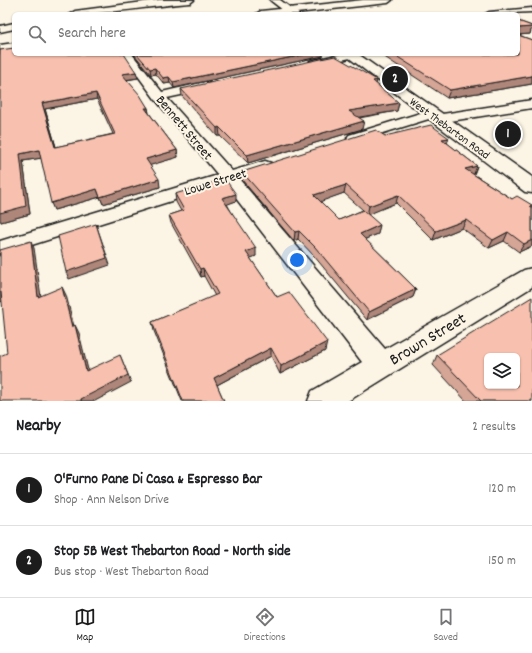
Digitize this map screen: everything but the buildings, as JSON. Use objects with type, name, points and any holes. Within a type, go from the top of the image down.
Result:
[{"type":"main road","points":[[88,12],[134,5],[190,0]]},
{"type":"main road","points":[[274,0],[294,12]]},
{"type":"main road","points":[[285,0],[295,12]]},
{"type":"main road","points":[[303,12],[388,0]]},
{"type":"main road","points":[[0,29],[12,26]]},
{"type":"main road","points":[[0,49],[12,47]]},
{"type":"main road","name":"West Thebarton Road","points":[[354,56],[532,187]]},
{"type":"street","points":[[510,12],[532,10]]},
{"type":"street","name":"Bennett Street","points":[[129,56],[159,96],[228,177],[381,365]]},
{"type":"street","points":[[304,65],[342,56]]},
{"type":"street","points":[[159,96],[220,83]]},
{"type":"street","points":[[339,142],[434,116],[532,104]]},
{"type":"street","name":"Lowe Street","points":[[0,248],[280,161]]},
{"type":"street","name":"Brown Street","points":[[322,401],[532,276]]},
{"type":"place","name":"Stop 5B West Thebarton Road - North side","points":[[395,79]]},
{"type":"place","name":"O'Furno Pane Di Casa & Espresso Bar","points":[[508,134]]}]
